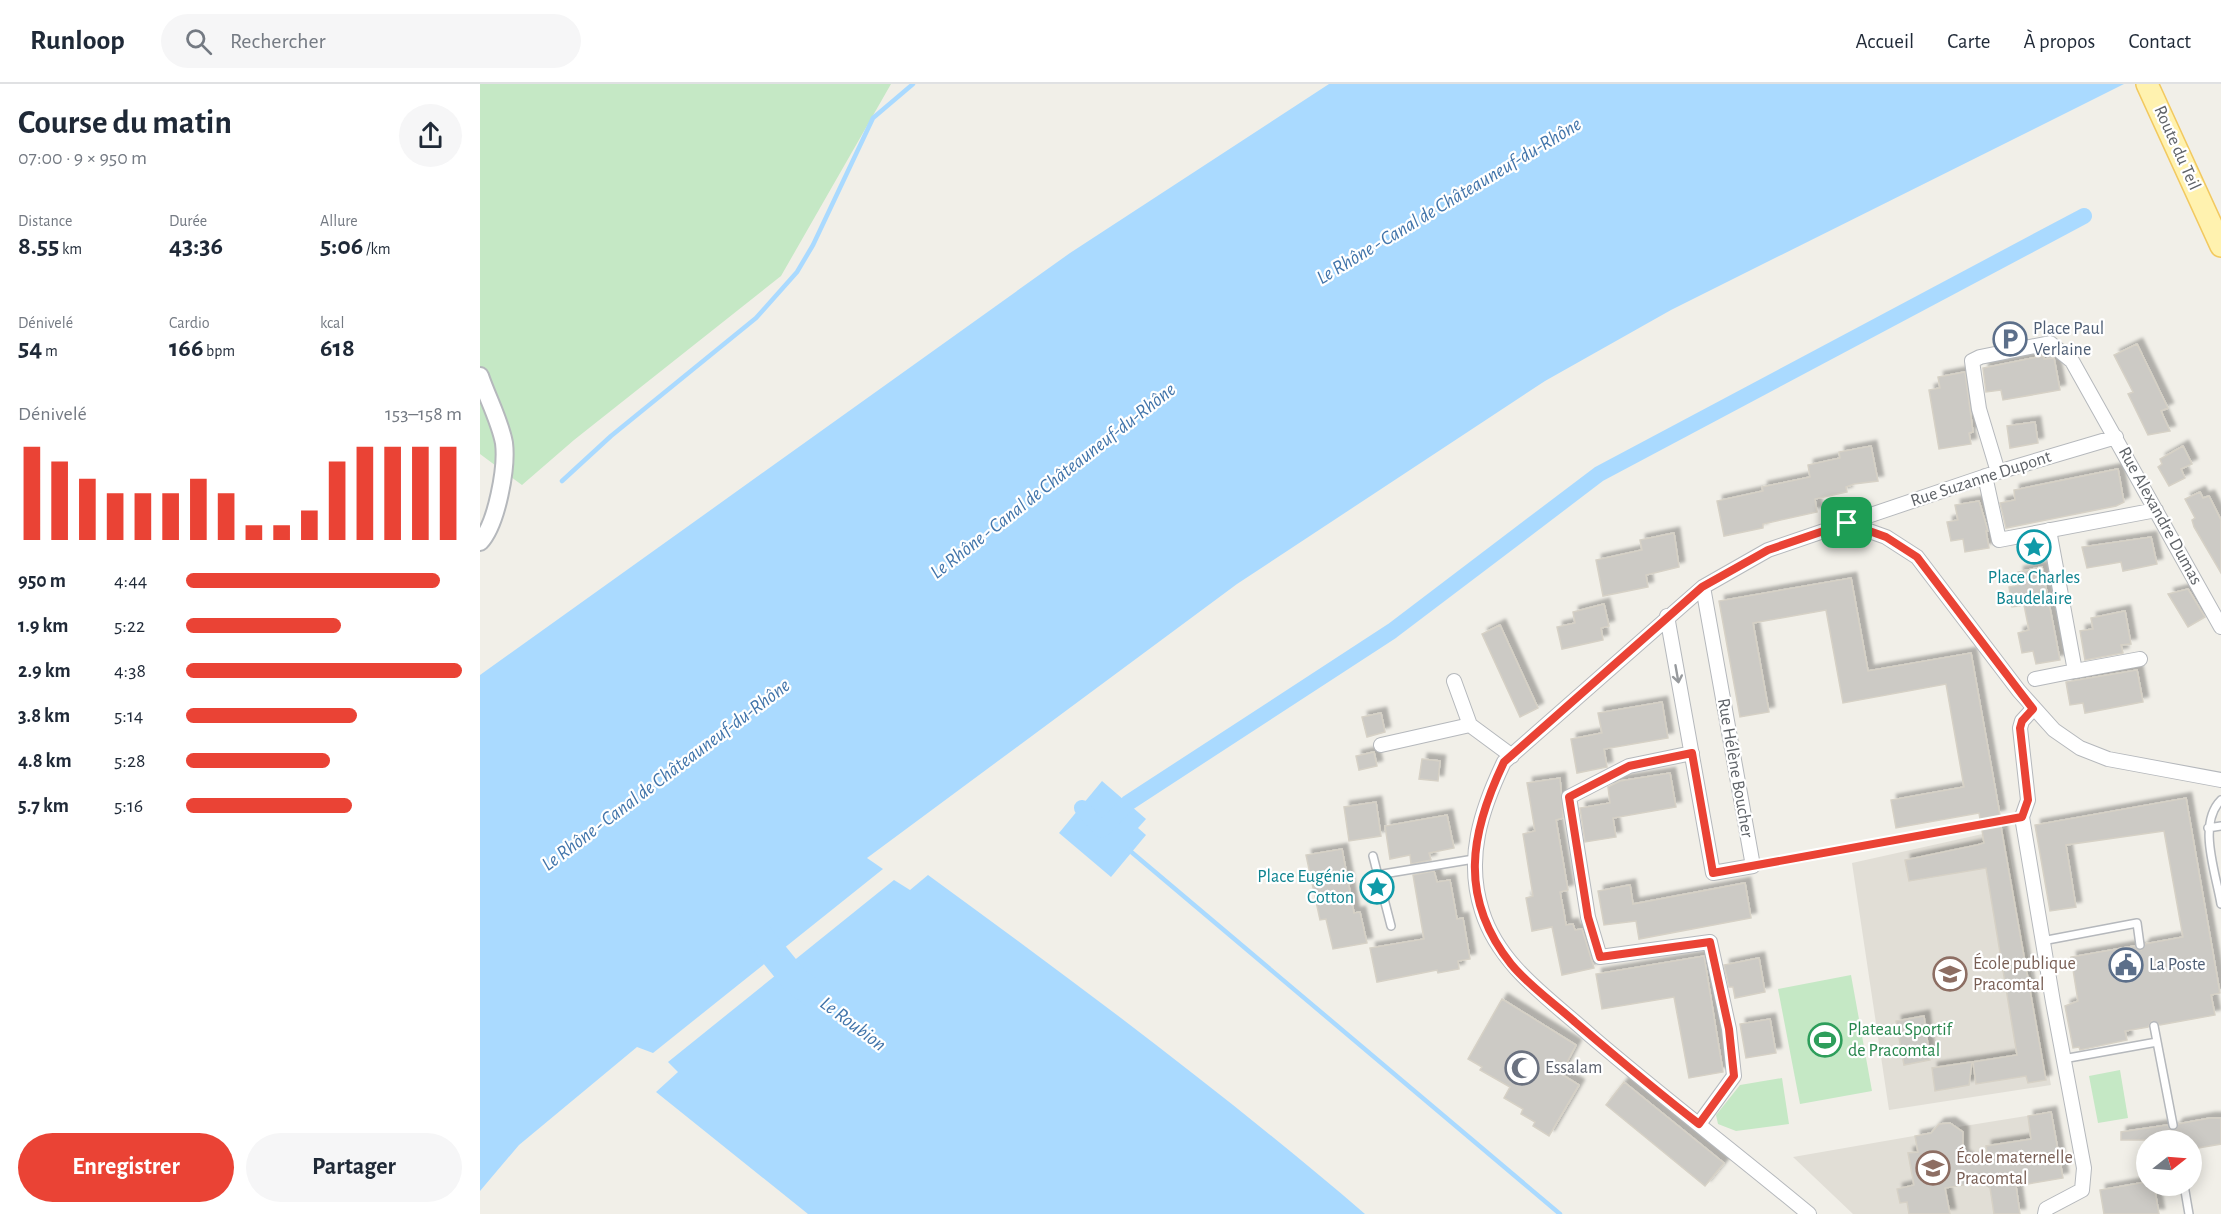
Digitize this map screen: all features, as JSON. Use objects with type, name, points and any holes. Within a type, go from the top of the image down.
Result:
[{"type":"main road","name":"Route du Teil","points":[[2147,84],[2221,246]]},
{"type":"street","points":[[2116,437],[2072,361],[2050,343],[1980,357],[1972,361],[1992,474],[2000,540],[2156,510]]},
{"type":"street","points":[[480,376],[504,443],[500,493],[487,535],[480,542]]},
{"type":"street","name":"Rue Suzanne Dupont","points":[[1809,1214],[1628,1068],[1541,994],[1511,964],[1493,937],[1482,911],[1474,859],[1485,802],[1504,762],[1702,587],[1768,550],[1992,474],[2116,437]]},
{"type":"street","name":"Rue Alexandre Dumas","points":[[2116,437],[2221,627]]},
{"type":"street","points":[[1847,523],[1886,537],[1917,557],[2033,709],[2054,730],[2095,754],[2125,763],[2221,780]]},
{"type":"street","points":[[2049,530],[2075,671]]},
{"type":"street","name":"Rue Hélène Boucher","points":[[1702,587],[1753,866]]},
{"type":"street","points":[[1667,616],[1713,873],[1753,866]]},
{"type":"street","points":[[2035,679],[2140,659]]},
{"type":"street","points":[[1454,681],[1470,724],[1512,756]]},
{"type":"street","points":[[2033,709],[2022,721],[2020,728],[2028,800],[2022,817],[2042,941],[2084,1168],[2082,1190],[2055,1203],[2046,1209],[2045,1214]]},
{"type":"street","points":[[1381,745],[1470,724]]},
{"type":"street","points":[[1692,753],[1629,766],[1569,797],[1588,917],[1600,957],[1710,942],[1729,1029],[1734,1076],[1699,1124]]},
{"type":"lane","points":[[2221,800],[2214,808],[2208,828],[2221,904]]},
{"type":"lane","points":[[1753,866],[2022,817]]},
{"type":"lane","points":[[2208,828],[2221,826]]},
{"type":"lane","points":[[1373,856],[1391,926]]},
{"type":"lane","points":[[1377,875],[1474,859]]},
{"type":"lane","points":[[2042,941],[2137,924],[2140,945]]},
{"type":"lane","points":[[2154,1026],[2173,1125]]},
{"type":"lane","points":[[2063,1059],[2157,1042]]},
{"type":"lane","points":[[2186,1196],[2189,1214]]},
{"type":"shaded area","name":"École publique Pracomtal","points":[[2005,829],[2051,1085],[1889,1110],[1852,863]]},
{"type":"shaded area","name":"École maternelle Pracomtal","points":[[2051,1112],[2063,1178],[2016,1186],[2020,1214],[1853,1214],[1793,1157],[1931,1133],[1943,1123],[1951,1123],[1958,1127]]},
{"type":"green space","points":[[480,84],[891,84],[781,276],[574,440],[522,485],[480,454]]},
{"type":"green space","name":"Plateau Sportif de Pracomtal","points":[[1851,975],[1872,1091],[1800,1104],[1778,989]]},
{"type":"green space","points":[[2120,1070],[2128,1118],[2098,1123],[2089,1076]]},
{"type":"green space","points":[[1782,1078],[1789,1124],[1736,1131],[1718,1124],[1716,1115],[1740,1085]]},
{"type":"water","name":"Le Rhône - Canal de Châteauneuf-du-Rhône","points":[[1329,84],[2124,84],[1671,310],[1545,381],[1237,584],[867,858],[883,869],[653,1053],[637,1047],[519,1145],[480,1191],[480,675],[1070,253]]},
{"type":"water","points":[[1102,781],[1146,819],[1138,828],[1146,835],[1111,877],[1059,833]]},
{"type":"water","points":[[928,875],[1150,1040],[1365,1214],[808,1214],[656,1092],[678,1072],[668,1062],[894,880],[910,890]]},
{"type":"building","points":[[2137,344],[2168,408],[2161,411],[2170,431],[2148,435],[2128,394],[2133,392],[2114,355]]},
{"type":"building","points":[[2043,356],[2044,359],[2054,358],[2060,390],[2003,400],[2001,390],[1986,392],[1983,368]]},
{"type":"building","points":[[1965,372],[1973,432],[1969,433],[1971,444],[1939,449],[1929,390],[1940,388],[1938,377]]},
{"type":"building","points":[[2035,422],[2038,443],[2010,448],[2007,426]]},
{"type":"building","points":[[1871,446],[1878,481],[1854,484],[1846,487],[1847,492],[1815,499],[1817,512],[1763,524],[1763,528],[1724,536],[1717,501],[1763,491],[1762,487],[1810,477],[1808,465],[1840,458],[1839,452]]},
{"type":"building","points":[[2183,446],[2192,464],[2181,469],[2185,478],[2169,486],[2158,467],[2162,464],[2160,459]]},
{"type":"building","points":[[2118,469],[2124,502],[2116,506],[2006,528],[2000,503],[2015,500],[2014,490]]},
{"type":"building","points":[[2200,492],[2203,498],[2209,496],[2221,520],[2221,573],[2194,527],[2192,520],[2195,518],[2185,499]]},
{"type":"building","points":[[1979,501],[1988,531],[1986,531],[1989,548],[1965,552],[1963,539],[1951,541],[1947,522],[1958,520],[1955,505]]},
{"type":"building","points":[[1674,533],[1679,567],[1646,575],[1648,587],[1603,596],[1596,560],[1642,550],[1640,540]]},
{"type":"building","points":[[2151,537],[2157,564],[2123,571],[2121,562],[2087,568],[2082,547]]},
{"type":"building","points":[[2042,567],[2060,660],[2036,664],[2033,651],[2022,653],[2018,633],[2029,630],[2024,605],[2012,607],[2009,587],[2020,585],[2018,572]]},
{"type":"building","points":[[1851,578],[1868,671],[1971,653],[2000,815],[1980,819],[1979,813],[1896,828],[1891,800],[1964,787],[1946,684],[1843,703],[1826,610],[1753,623],[1769,712],[1740,717],[1719,601]]},
{"type":"building","points":[[2188,589],[2205,617],[2188,627],[2168,594]]},
{"type":"building","points":[[1604,604],[1609,626],[1601,628],[1603,640],[1562,649],[1557,627],[1575,623],[1573,612]]},
{"type":"building","points":[[2125,611],[2131,644],[2121,645],[2123,653],[2085,660],[2080,631],[2093,629],[2091,618]]},
{"type":"building","points":[[1500,625],[1538,708],[1520,717],[1482,634]]},
{"type":"building","points":[[2137,670],[2143,702],[2085,713],[2083,703],[2070,705],[2066,682]]},
{"type":"building","points":[[1662,702],[1668,738],[1604,749],[1607,767],[1577,773],[1571,739],[1602,733],[1598,713]]},
{"type":"building","points":[[1381,713],[1385,732],[1367,737],[1362,717]]},
{"type":"building","points":[[1374,752],[1377,766],[1359,770],[1356,756]]},
{"type":"building","points":[[1422,759],[1440,761],[1438,781],[1419,779]]},
{"type":"building","points":[[1670,773],[1676,807],[1613,818],[1616,837],[1585,842],[1580,808],[1610,803],[1608,787],[1620,781]]},
{"type":"building","points":[[1560,778],[1563,818],[1556,820],[1568,890],[1560,892],[1566,925],[1573,924],[1575,930],[1582,929],[1594,968],[1562,975],[1552,927],[1532,931],[1526,898],[1533,896],[1523,834],[1535,831],[1527,783]]},
{"type":"building","points":[[2186,798],[2220,993],[2211,995],[2215,1015],[2160,1025],[2152,1021],[2148,1027],[2125,1031],[2127,1040],[2080,1050],[2079,1047],[2073,1048],[2065,1006],[2078,1001],[2071,957],[2134,946],[2141,950],[2145,944],[2183,937],[2164,831],[2066,845],[2076,907],[2050,911],[2035,825]]},
{"type":"building","points":[[1376,802],[1381,836],[1349,841],[1344,807]]},
{"type":"building","points":[[1447,815],[1454,848],[1429,853],[1431,860],[1411,864],[1410,855],[1390,859],[1385,826]]},
{"type":"building","points":[[2001,827],[2046,1080],[2028,1083],[2026,1076],[1976,1084],[1973,1062],[2017,1055],[1986,868],[1909,881],[1905,860],[1984,843],[1982,830]]},
{"type":"building","points":[[1342,849],[1354,913],[1360,912],[1367,943],[1333,949],[1326,919],[1320,920],[1306,855]]},
{"type":"building","points":[[1434,871],[1437,882],[1450,880],[1457,919],[1463,918],[1470,959],[1458,961],[1459,969],[1438,973],[1437,970],[1377,982],[1370,948],[1424,939],[1413,875]]},
{"type":"building","points":[[1745,883],[1751,918],[1639,939],[1636,921],[1604,925],[1598,891],[1630,885],[1633,904]]},
{"type":"building","points":[[1704,956],[1723,1072],[1689,1078],[1674,997],[1602,1009],[1596,974]]},
{"type":"building","points":[[1759,958],[1765,992],[1735,998],[1733,987],[1729,987],[1724,965]]},
{"type":"building","name":"Essalam","points":[[1502,999],[1576,1045],[1561,1074],[1579,1085],[1549,1136],[1533,1126],[1535,1122],[1521,1114],[1523,1109],[1504,1098],[1510,1087],[1480,1070],[1482,1067],[1468,1059]]},
{"type":"building","points":[[1924,1016],[1930,1060],[1904,1065],[1896,1021]]},
{"type":"building","points":[[1770,1019],[1776,1053],[1746,1058],[1740,1024]]},
{"type":"building","points":[[1972,1062],[1969,1085],[1935,1091],[1932,1068]]},
{"type":"building","points":[[1624,1082],[1724,1163],[1705,1186],[1606,1105]]},
{"type":"building","points":[[2051,1112],[2063,1178],[2016,1186],[2020,1214],[1994,1214],[1990,1188],[1981,1182],[1945,1188],[1950,1214],[1909,1214],[1907,1202],[1900,1203],[1897,1189],[1914,1185],[1908,1153],[1918,1152],[1915,1136],[1931,1133],[1939,1124],[1950,1123],[1963,1132],[1963,1155],[1969,1160],[1988,1160],[1986,1146],[2031,1139],[2028,1116]]},
{"type":"building","points":[[2221,1118],[2221,1144],[2202,1147],[2202,1130],[2174,1130],[2178,1124]]},
{"type":"building","points":[[2167,1125],[2172,1130],[2136,1130],[2136,1140],[2121,1140],[2121,1132]]},
{"type":"building","points":[[2136,1184],[2136,1196],[2156,1196],[2159,1214],[2104,1214],[2100,1190]]},
{"type":"waterway","points":[[562,481],[611,436],[756,318],[797,272],[813,245],[873,118],[913,84]]},
{"type":"waterway","points":[[1082,808],[1102,830],[1128,803],[1392,631],[1599,474],[2084,216]]},
{"type":"waterway","points":[[1129,850],[1560,1214]]},
{"type":"waterway","name":"Le Roubion","points":[[751,926],[795,980],[812,993]]},
{"type":"place","name":"Place Paul Verlaine","points":[[2010,339]]},
{"type":"place","name":"Place Charles Baudelaire","points":[[2034,547]]},
{"type":"place","name":"Place Eugénie Cotton","points":[[1377,887]]},
{"type":"place","name":"La Poste","points":[[2126,965]]},
{"type":"place","name":"École publique Pracomtal","points":[[1950,974]]},
{"type":"place","name":"Plateau Sportif de Pracomtal","points":[[1825,1040]]},
{"type":"place","name":"Essalam","points":[[1522,1068]]},
{"type":"place","name":"École maternelle Pracomtal","points":[[1933,1168]]},
{"type":"route","points":[[1847,523],[1886,537],[1917,557],[2033,709],[2026,715],[2020,728],[2028,800],[2022,817],[1713,873],[1692,753],[1629,766],[1569,797],[1588,917],[1600,957],[1710,942],[1729,1029],[1734,1076],[1699,1124],[1541,994],[1511,964],[1493,937],[1482,911],[1476,886],[1474,859],[1485,802],[1504,762],[1702,587],[1768,550],[1847,523]]}]
